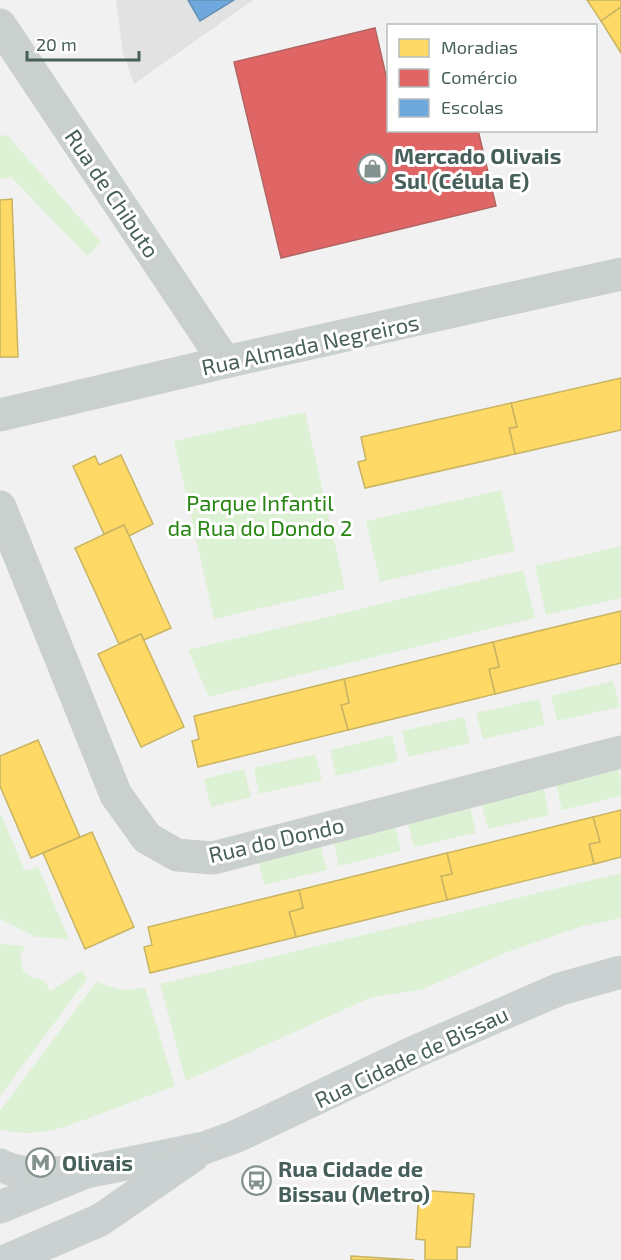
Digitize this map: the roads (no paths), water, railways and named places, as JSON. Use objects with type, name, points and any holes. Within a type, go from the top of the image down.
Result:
[{"type":"main road","name":"Rua Cidade de Bissau","points":[[0,1207],[86,1172],[204,1148],[237,1136],[412,1053],[560,989],[621,972]]},
{"type":"main road","name":"Rua Cidade de Bissau","points":[[8,1260],[100,1220],[204,1148]]},
{"type":"main road","points":[[0,1165],[8,1169],[40,1173],[86,1172]]},
{"type":"street","name":"Rua de Chibuto","points":[[0,25],[225,362]]},
{"type":"street","name":"Rua Almada Negreiros","points":[[0,415],[225,362],[621,274]]},
{"type":"street","name":"Rua do Dondo","points":[[0,507],[116,795],[147,838],[177,855],[213,858],[621,752]]},
{"type":"place","name":"Mercado Olivais Sul (Célula E)","points":[[373,168]]},
{"type":"place","name":"Olivais","points":[[41,1162]]},
{"type":"place","name":"Rua Cidade de Bissau (Metro)","points":[[257,1181]]},
{"type":"park label","name":"Parque Infantil da Rua do Dondo 2","points":[[260,514]]}]
